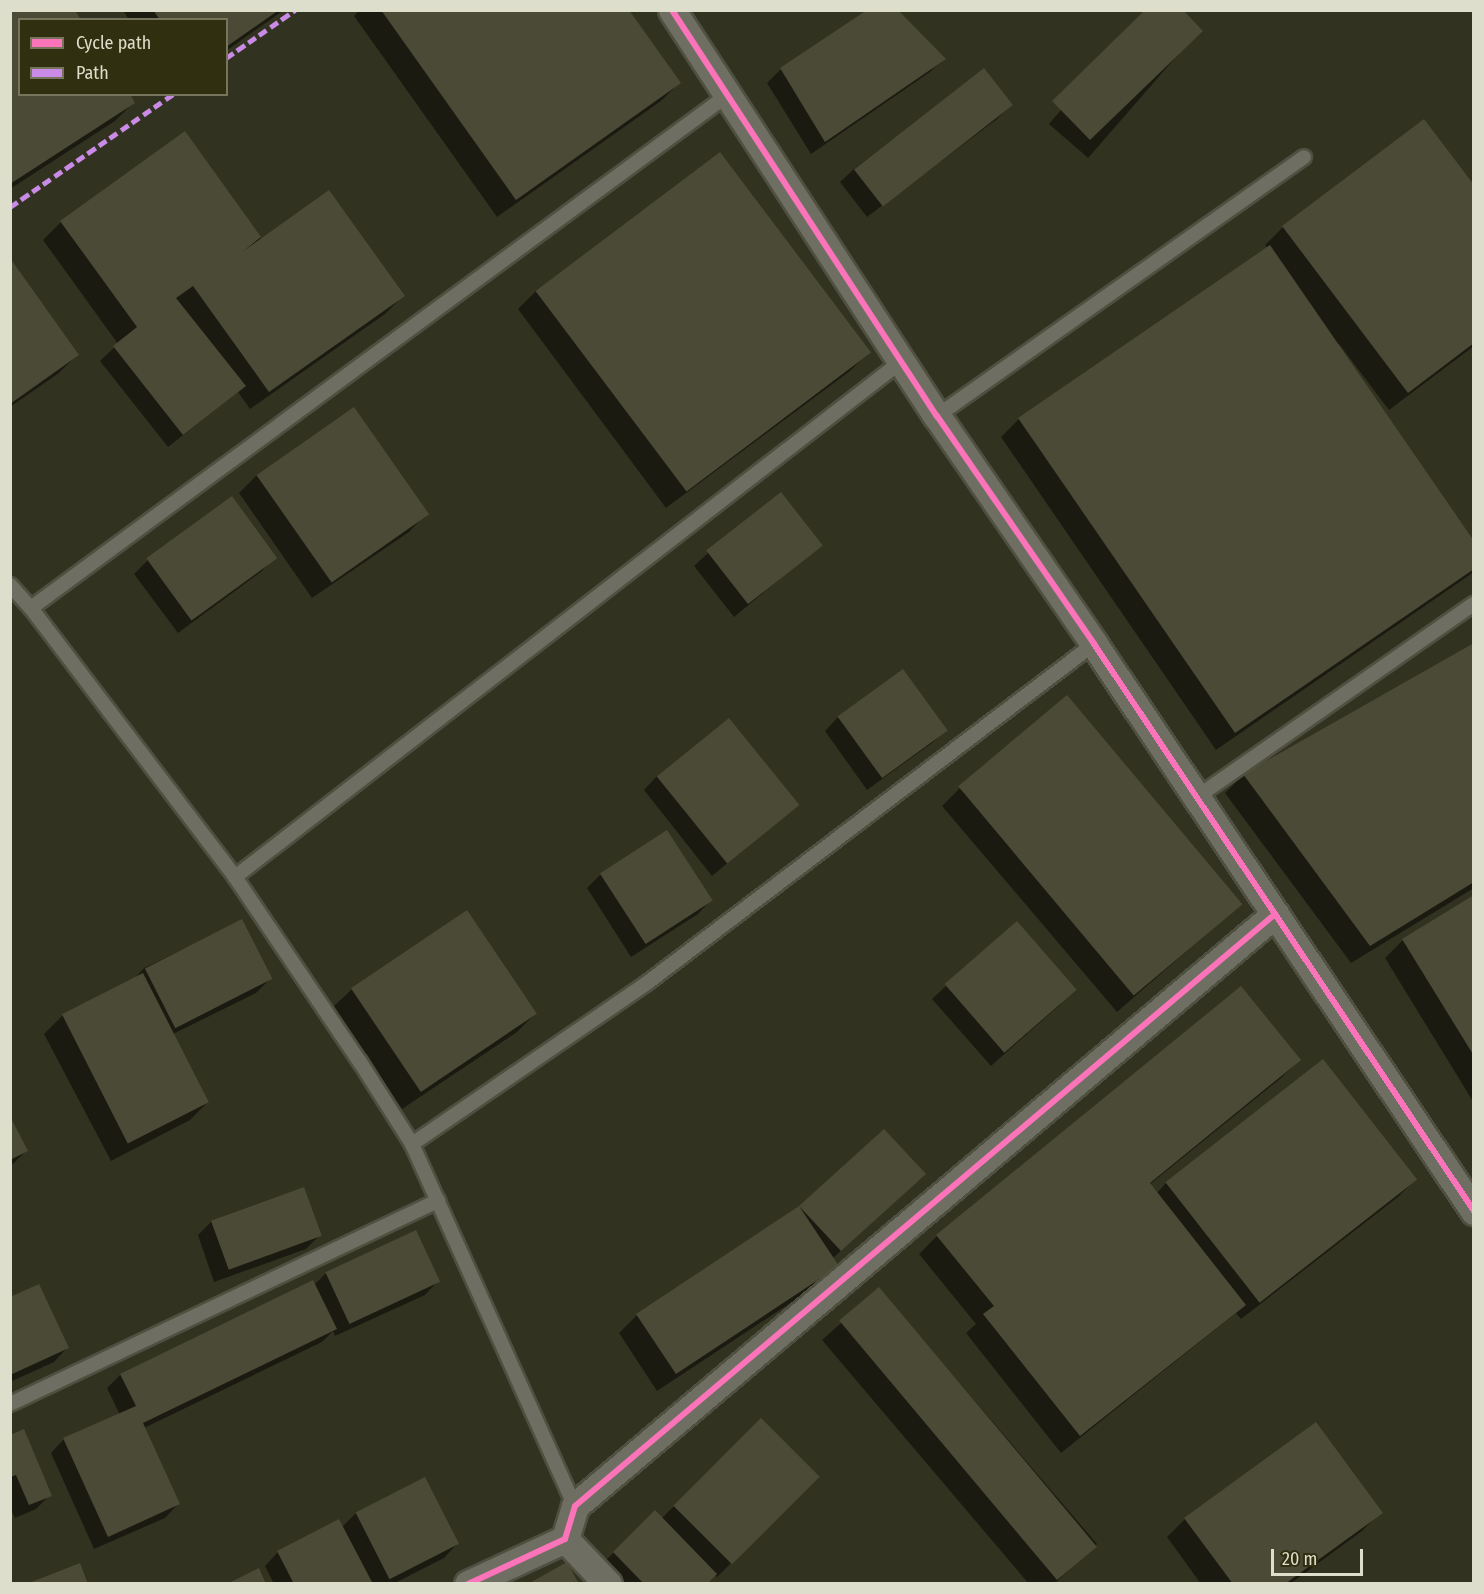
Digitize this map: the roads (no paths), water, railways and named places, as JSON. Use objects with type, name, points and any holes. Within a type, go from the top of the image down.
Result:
[{"type":"street","points":[[672,10],[729,94],[937,416],[1094,644],[1473,1211]]},
{"type":"street","points":[[468,1584],[565,1539],[575,1506],[1275,914]]},
{"type":"street","points":[[565,1539],[608,1584]]},
{"type":"lane","points":[[31,608],[729,94]]},
{"type":"lane","points":[[937,416],[1304,157]]},
{"type":"lane","points":[[235,877],[902,361]]},
{"type":"lane","points":[[10,585],[31,608],[235,877],[360,1062],[412,1144],[575,1506]]},
{"type":"lane","points":[[1197,797],[1473,604]]},
{"type":"lane","points":[[412,1144],[647,983],[1094,644]]},
{"type":"lane","points":[[10,1404],[438,1201]]}]
